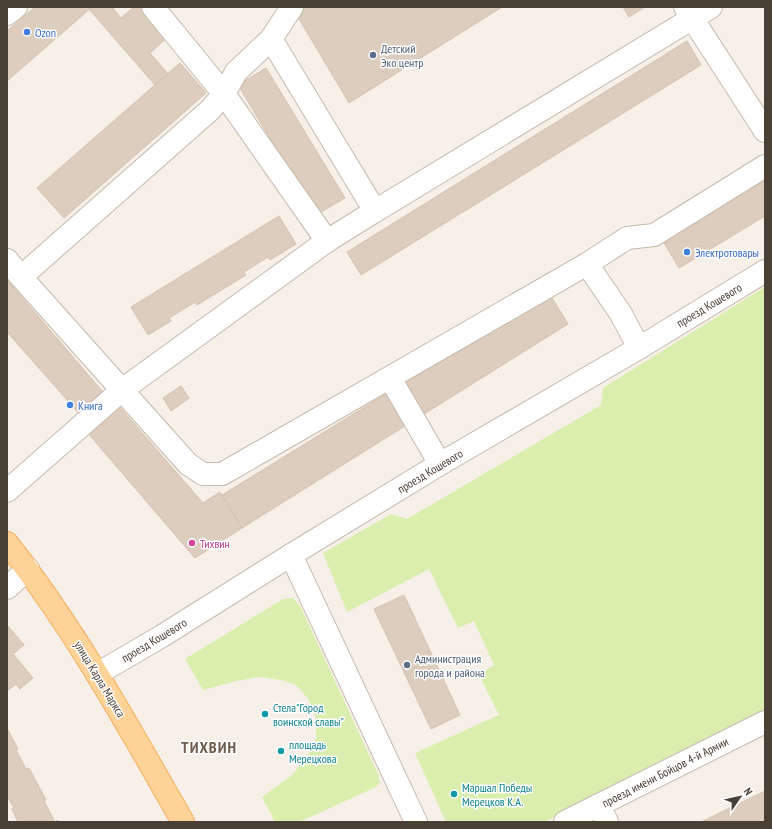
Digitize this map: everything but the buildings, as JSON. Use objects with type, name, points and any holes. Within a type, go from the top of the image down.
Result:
[{"type":"main road","name":"улица Карла Маркса","points":[[7,543],[28,569],[76,640],[183,822]]},
{"type":"street","points":[[7,14],[16,7]]},
{"type":"street","points":[[153,7],[224,94],[327,241]]},
{"type":"street","points":[[21,277],[210,110],[224,94],[236,72],[271,39],[292,7]]},
{"type":"street","points":[[7,491],[122,390],[327,241],[689,13],[710,7]]},
{"type":"street","points":[[689,13],[765,131]]},
{"type":"street","points":[[271,39],[375,211]]},
{"type":"street","points":[[7,260],[188,464],[203,474],[222,474],[587,264],[627,238],[654,235],[765,166]]},
{"type":"street","points":[[587,264],[621,314],[639,348]]},
{"type":"street","name":"проезд Кошевого","points":[[97,674],[162,636],[440,464],[639,348],[765,271]]},
{"type":"street","points":[[390,378],[440,464]]},
{"type":"street","points":[[291,555],[416,822]]},
{"type":"street","points":[[7,588],[28,569]]},
{"type":"street","name":"проезд имени Бойцов 4-й Армии","points":[[565,822],[603,814],[765,722]]},
{"type":"green space","points":[[765,287],[765,711],[544,822],[446,822],[415,753],[499,715],[479,675],[494,665],[474,621],[458,628],[429,569],[347,612],[323,553],[391,514],[407,519],[601,405],[603,388]]},
{"type":"green space","points":[[293,598],[301,608],[378,774],[380,783],[374,788],[299,822],[275,822],[262,797],[291,776],[307,757],[316,739],[316,719],[309,700],[296,685],[281,680],[259,677],[236,681],[203,690],[185,659],[283,599]]},
{"type":"place","name":"Ozon","points":[[27,32]]},
{"type":"place","name":"Детский Эко центр","points":[[373,55]]},
{"type":"place","name":"Электротовары","points":[[687,252]]},
{"type":"place","name":"Книга","points":[[70,405]]},
{"type":"place","name":"Тихвин","points":[[192,543]]},
{"type":"place","name":"Администрация города и района","points":[[407,665]]},
{"type":"place","name":"Стела\"Город воинской славы\"","points":[[265,714]]},
{"type":"place","name":"площадь Мерецкова","points":[[281,751]]},
{"type":"place","name":"Маршал Победы Мерецков К.А.","points":[[454,794]]},
{"type":"district","name":"ТИХВИН","points":[[209,747]]}]
